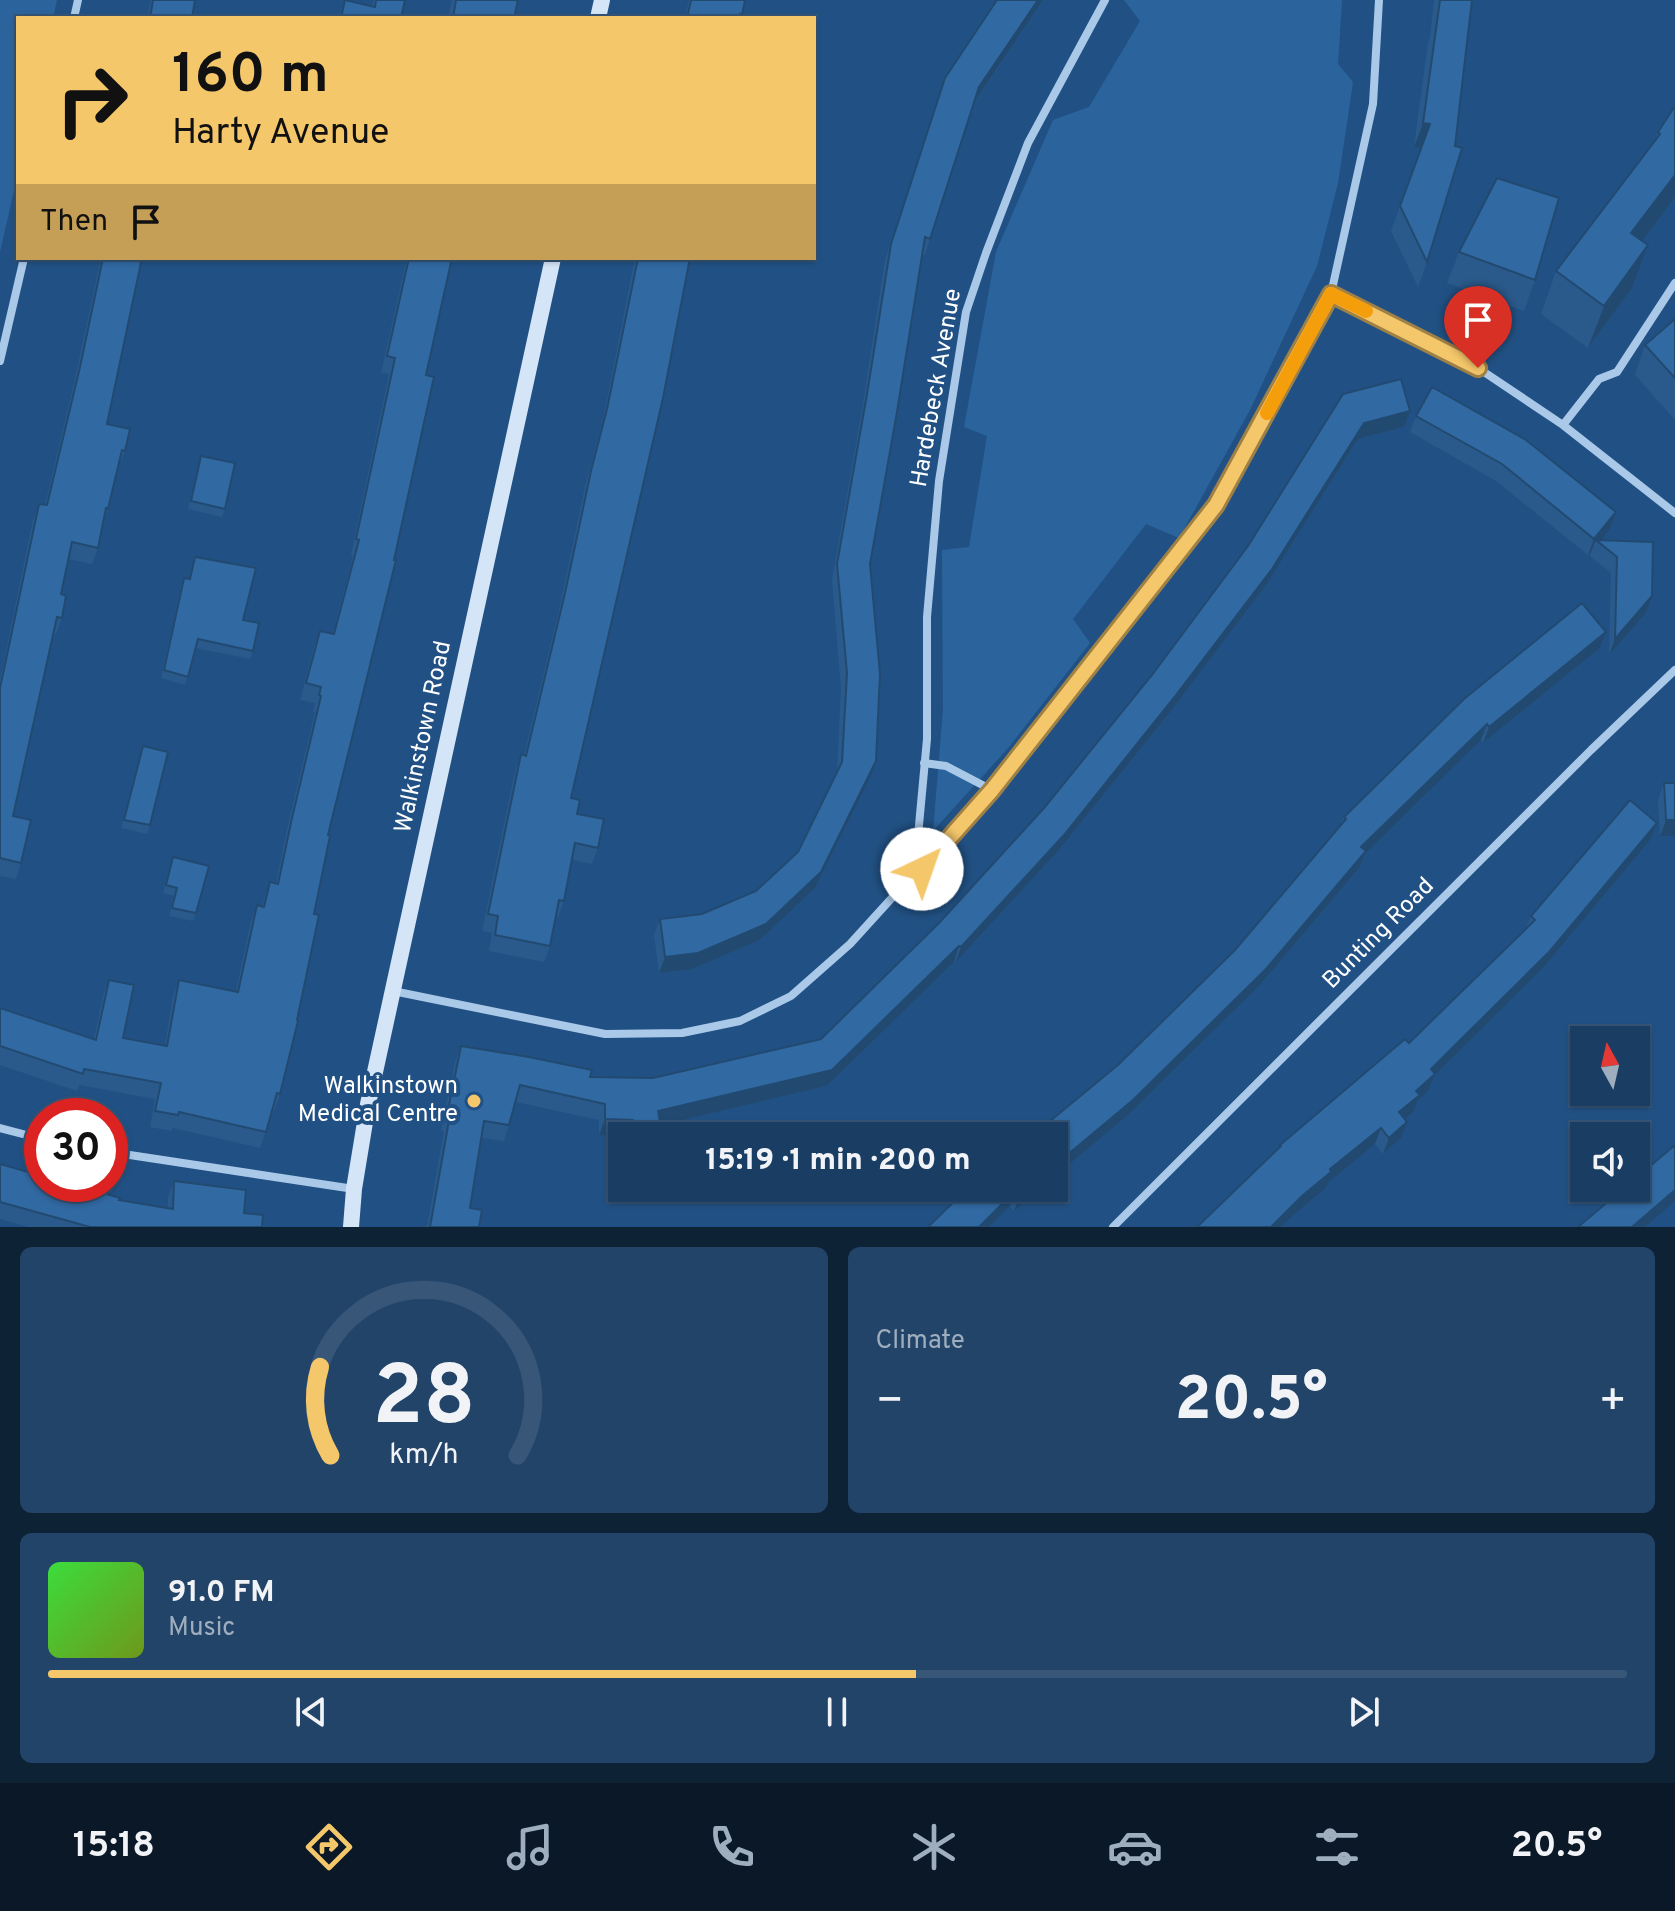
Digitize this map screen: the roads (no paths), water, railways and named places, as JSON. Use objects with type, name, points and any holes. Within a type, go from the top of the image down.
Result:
[{"type":"main road","name":"Walkinstown Road","points":[[351,1227],[368,1104],[553,260]]},
{"type":"street","name":"Hardebeck Avenue","points":[[922,869],[918,836],[927,739],[927,617],[939,481],[966,312],[1028,143],[1105,0]]},
{"type":"street","points":[[392,991],[605,1034],[682,1033],[740,1021],[791,996],[850,944],[992,790],[1216,505],[1331,294],[1373,104],[1379,0]]},
{"type":"street","points":[[0,361],[4,323],[23,260]]},
{"type":"street","points":[[1563,425],[1599,379],[1617,372],[1675,283]]},
{"type":"street","points":[[1331,294],[1478,368],[1563,425],[1675,513]]},
{"type":"street","name":"Bunting Road","points":[[1113,1227],[1675,670]]},
{"type":"street","points":[[924,763],[946,766],[992,790]]},
{"type":"street","points":[[0,1128],[24,1134]]},
{"type":"street","points":[[128,1155],[354,1189]]},
{"type":"place","name":"Walkinstown Medical Centre","points":[[474,1101]]}]
